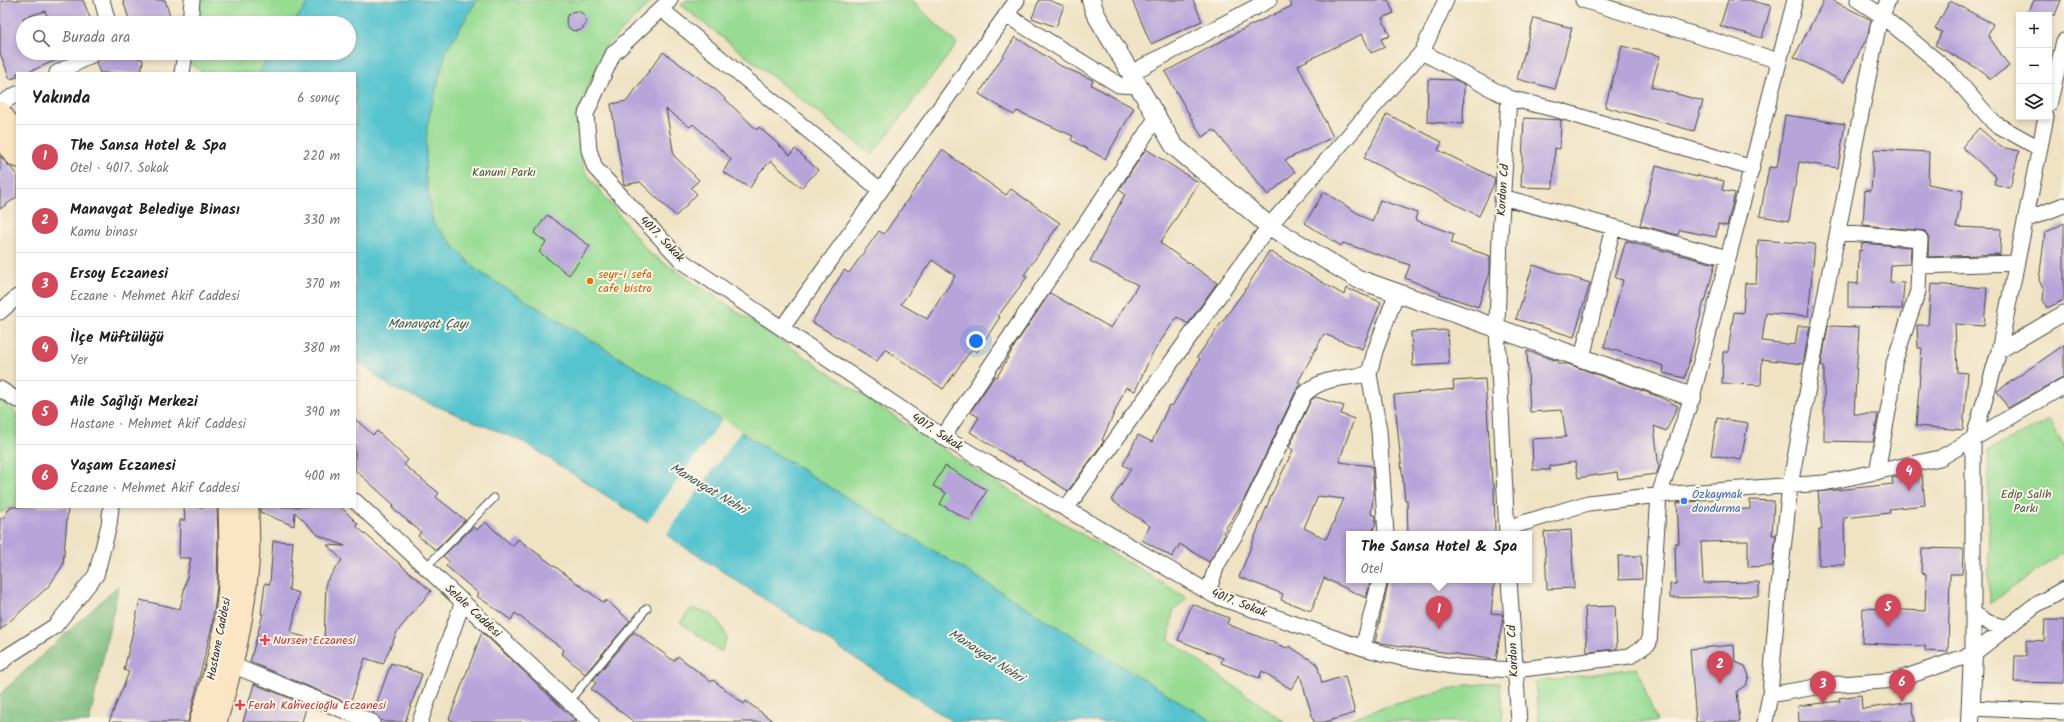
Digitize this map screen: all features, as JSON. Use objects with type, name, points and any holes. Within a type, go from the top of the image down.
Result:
[{"type":"main road","points":[[0,112],[16,134]]},
{"type":"main road","points":[[0,136],[16,156]]},
{"type":"main road","name":"Hastane Caddesi","points":[[200,722],[217,658],[226,616],[231,563],[229,508]]},
{"type":"main road","name":"Hastane Caddesi","points":[[216,722],[232,665],[242,616],[248,564],[248,508]]},
{"type":"street","points":[[102,0],[106,16]]},
{"type":"street","points":[[191,16],[192,0]]},
{"type":"street","points":[[782,328],[1017,0]]},
{"type":"street","points":[[1091,0],[1095,13],[1174,146],[1269,226],[1358,279],[1692,397]]},
{"type":"street","points":[[1006,15],[1119,85],[1134,80],[1269,0]]},
{"type":"street","points":[[1066,509],[1269,226],[1422,52],[1445,0]]},
{"type":"street","points":[[1583,0],[1780,61]]},
{"type":"street","points":[[1659,495],[1692,397],[1795,0]]},
{"type":"street","points":[[1858,0],[1882,16],[1949,71],[1994,123],[2039,148]]},
{"type":"street","points":[[1765,722],[1770,695],[1778,595],[1790,486],[1878,28],[1888,0]]},
{"type":"street","points":[[666,5],[880,190]]},
{"type":"street","name":"4017. Sokak","points":[[666,5],[614,54],[586,114],[589,150],[595,168],[682,261],[943,437],[1215,596],[1363,648],[1398,657],[1458,667],[1514,670],[1630,656],[1649,643],[1659,495]]},
{"type":"street","points":[[2052,93],[2063,48]]},
{"type":"street","points":[[1422,52],[1509,98],[1558,110],[1752,168]]},
{"type":"street","points":[[59,72],[82,60]]},
{"type":"street","points":[[182,72],[184,60]]},
{"type":"street","points":[[0,104],[16,95]]},
{"type":"street","name":"Kordon Cd","points":[[1507,531],[1497,327],[1502,197],[1509,98]]},
{"type":"street","points":[[943,437],[1157,117]]},
{"type":"street","points":[[2045,120],[1999,351],[1973,440],[1973,654],[1970,715],[2064,712]]},
{"type":"street","points":[[1502,197],[1728,258]]},
{"type":"street","points":[[2025,220],[2064,205]]},
{"type":"street","points":[[1582,358],[1613,227]]},
{"type":"street","points":[[1838,232],[1920,240],[1918,291],[1894,363],[1891,395],[1877,472]]},
{"type":"street","points":[[1919,266],[2016,263]]},
{"type":"street","points":[[1386,531],[1379,430],[1369,374],[1375,351],[1397,292]]},
{"type":"street","points":[[0,312],[16,298]]},
{"type":"street","points":[[1999,351],[2064,313]]},
{"type":"street","points":[[1208,592],[1217,565],[1244,520],[1304,395],[1310,388],[1327,381],[1369,374]]},
{"type":"street","points":[[1507,531],[1588,503],[1659,495],[1824,483],[1940,458],[2064,386]]},
{"type":"street","points":[[0,388],[16,399]]},
{"type":"street","name":"Selale Caddesi","points":[[356,502],[591,722]]},
{"type":"street","points":[[0,664],[8,656],[55,626],[96,575],[109,525],[110,508]]},
{"type":"street","points":[[1363,648],[1379,583]]},
{"type":"street","name":"Kordon Cd","points":[[1509,583],[1514,670],[1519,722]]},
{"type":"street","points":[[1770,695],[1826,685],[1897,680],[1973,654],[2034,606],[2064,589]]},
{"type":"street","points":[[420,722],[463,601]]},
{"type":"street","points":[[1973,613],[1989,623],[2007,628]]},
{"type":"street","points":[[232,665],[372,722]]},
{"type":"lane","points":[[426,566],[494,498]]},
{"type":"lane","points":[[569,701],[648,608]]},
{"type":"green space","points":[[202,0],[310,0],[298,16],[199,16]]},
{"type":"green space","name":"Kanuni Parkı","points":[[477,0],[653,0],[606,46],[577,112],[584,170],[648,252],[961,461],[1187,598],[1173,611],[1169,640],[1285,722],[1213,722],[476,270],[433,223],[425,174],[427,125],[446,51]]},
{"type":"green space","points":[[686,0],[911,0],[957,44],[872,155],[681,5]]},
{"type":"green space","points":[[190,60],[266,60],[259,72],[202,72],[189,63]]},
{"type":"green space","points":[[0,399],[16,413],[16,505],[0,513]]},
{"type":"green space","name":"Edip Salih Parkı","points":[[2050,420],[2064,447],[2064,552],[1989,604],[1988,450]]},
{"type":"green space","points":[[119,585],[89,722],[0,722],[0,694]]},
{"type":"green space","points":[[691,609],[710,614],[721,625],[727,638],[721,652],[680,622]]},
{"type":"green space","points":[[1637,668],[1657,722],[1539,722],[1535,682]]},
{"type":"green space","points":[[1500,683],[1503,722],[1343,722],[1374,710],[1466,685]]},
{"type":"water","name":"Manavgat Çayı","points":[[310,0],[477,0],[446,51],[427,125],[425,174],[433,223],[476,270],[1213,722],[953,722],[524,442],[392,388],[356,360],[356,72],[259,72],[266,60],[356,60],[356,16],[298,16]]},
{"type":"pier","points":[[723,419],[741,431],[665,536],[646,524]]},
{"type":"building","points":[[7,0],[83,0],[89,16],[47,16],[45,11],[29,16],[16,16],[16,60],[56,60],[28,72],[16,72],[16,77],[10,79],[0,53],[0,2]]},
{"type":"building","points":[[123,0],[165,0],[170,16],[128,16]]},
{"type":"building","points":[[1039,0],[1048,0],[1064,6],[1056,27],[1032,18]]},
{"type":"building","points":[[1132,0],[1193,0],[1202,21],[1151,44]]},
{"type":"building","points":[[1289,0],[1388,0],[1394,13],[1382,18],[1390,36],[1381,39],[1385,47],[1371,53],[1362,34],[1298,65],[1333,137],[1285,160],[1295,172],[1268,195],[1214,130],[1202,137],[1165,72],[1249,26],[1292,6]]},
{"type":"building","points":[[1728,0],[1749,0],[1771,6],[1762,38],[1720,26]]},
{"type":"building","points":[[1824,0],[1832,0],[1871,20],[1867,38],[1844,82],[1794,57]]},
{"type":"building","points":[[2034,0],[2061,0],[2055,15],[2052,15],[2052,12],[2028,12]]},
{"type":"building","points":[[1950,1],[1993,24],[1988,35],[2009,66],[1989,80],[1984,72],[1935,45],[1942,32],[1935,29]]},
{"type":"building","points":[[576,11],[583,14],[586,21],[583,28],[576,31],[569,28],[566,21],[569,14]]},
{"type":"building","points":[[1534,18],[1572,28],[1555,89],[1517,79]]},
{"type":"building","points":[[1015,37],[1061,66],[1093,80],[1091,85],[1134,108],[1105,159],[1071,140],[1073,136],[1017,111],[1014,115],[979,94]]},
{"type":"building","points":[[1622,46],[1660,56],[1651,87],[1703,101],[1694,131],[1605,107]]},
{"type":"building","points":[[663,52],[717,91],[757,130],[759,127],[790,155],[795,149],[818,170],[801,188],[771,161],[759,173],[750,188],[723,172],[731,159],[693,124],[690,127],[666,109],[674,156],[699,180],[691,188],[697,194],[676,216],[640,182],[624,185],[611,104],[627,101]]},
{"type":"building","points":[[100,60],[143,60],[141,72],[100,72],[96,63]]},
{"type":"building","points":[[1428,79],[1456,80],[1464,84],[1463,124],[1427,122]]},
{"type":"building","points":[[1387,114],[1442,142],[1438,150],[1495,178],[1494,184],[1479,216],[1364,158]]},
{"type":"building","points":[[1785,115],[1845,124],[1838,168],[1799,162],[1789,221],[1760,216],[1769,167],[1777,168]]},
{"type":"building","points":[[1524,118],[1561,120],[1560,149],[1555,148],[1553,188],[1521,187]]},
{"type":"building","points":[[1979,128],[2001,147],[2019,151],[2010,188],[1994,184],[1996,177],[1962,147]]},
{"type":"building","points":[[1146,149],[1199,183],[1160,243],[1217,283],[1188,324],[1177,317],[1152,354],[1135,391],[1126,387],[1102,440],[1104,441],[1068,491],[1019,460],[1018,462],[970,432],[979,417],[970,412],[995,376],[997,377],[1015,345],[1050,293],[1111,328],[1138,285],[1090,261],[1125,194],[1119,190]]},
{"type":"building","points":[[1874,149],[1929,152],[1928,184],[1963,191],[1956,227],[2001,229],[2000,254],[1928,257],[1929,239],[1925,231],[1863,225],[1865,190],[1871,191]]},
{"type":"building","points":[[942,150],[1006,195],[1011,189],[1060,223],[1024,275],[1027,277],[998,316],[1000,317],[977,352],[972,349],[943,389],[885,349],[877,361],[812,322],[844,270],[849,273],[879,231],[884,234]],"holes":[[[932,260],[955,276],[927,319],[901,304]]]},
{"type":"building","points":[[0,156],[16,174],[16,198],[0,209]]},
{"type":"building","points":[[1656,166],[1697,177],[1698,175],[1724,181],[1722,190],[1735,193],[1727,226],[1718,224],[1716,237],[1680,230],[1678,235],[1640,225]]},
{"type":"building","points":[[1324,192],[1372,222],[1380,200],[1417,213],[1415,220],[1454,234],[1451,243],[1490,256],[1490,272],[1478,307],[1440,294],[1441,293],[1405,278],[1410,265],[1343,243],[1341,246],[1305,223]]},
{"type":"building","points":[[547,215],[590,246],[569,275],[539,252],[546,242],[534,233]]},
{"type":"building","points":[[2064,223],[2064,300],[2047,308],[2043,300],[2044,291],[2039,280],[2045,233]]},
{"type":"building","points":[[1758,240],[1815,244],[1808,316],[1766,313],[1762,341],[1795,345],[1798,326],[1810,326],[1803,364],[1762,359],[1761,385],[1722,384],[1723,352],[1728,352],[1734,312],[1743,313],[1745,283],[1756,283]]},
{"type":"building","points":[[1626,241],[1715,264],[1705,302],[1704,301],[1685,378],[1663,373],[1664,366],[1604,347],[1623,280],[1615,278]]},
{"type":"building","points":[[1862,243],[1911,247],[1910,264],[1891,265],[1890,282],[1904,283],[1902,309],[1848,308],[1848,283],[1858,284],[1859,250],[1861,251]]},
{"type":"building","points":[[1269,251],[1344,295],[1346,288],[1381,302],[1362,349],[1324,334],[1298,382],[1302,383],[1296,391],[1244,500],[1223,533],[1225,535],[1209,562],[1180,544],[1172,557],[1142,540],[1150,526],[1111,500],[1131,469],[1123,465],[1138,435],[1152,442],[1169,405],[1172,406],[1200,359],[1197,357],[1247,287]]},
{"type":"building","points":[[1533,265],[1590,283],[1574,337],[1516,319]]},
{"type":"building","points":[[1931,284],[1987,288],[1984,326],[1955,324],[1957,372],[1968,373],[1963,430],[1916,426],[1922,348],[1918,348],[1917,325],[1928,325]]},
{"type":"building","points":[[1828,326],[1859,327],[1854,414],[1878,414],[1873,442],[1824,441],[1824,367],[1821,366]]},
{"type":"building","points":[[1447,330],[1449,364],[1413,366],[1411,332]]},
{"type":"building","points":[[2064,345],[2064,376],[2008,408],[1997,391]]},
{"type":"building","points":[[1527,351],[1558,361],[1558,364],[1568,364],[1657,396],[1678,406],[1666,431],[1654,426],[1659,468],[1656,474],[1618,479],[1617,472],[1578,478],[1575,462],[1550,466],[1550,470],[1533,470],[1532,439],[1566,437],[1562,410],[1530,412]]},
{"type":"building","points":[[1485,379],[1492,483],[1494,483],[1495,531],[1408,531],[1407,500],[1405,500],[1394,395],[1454,389],[1453,381]]},
{"type":"building","points":[[1316,397],[1344,406],[1341,414],[1354,419],[1339,462],[1372,466],[1374,493],[1371,514],[1376,516],[1376,523],[1372,531],[1346,531],[1346,583],[1370,583],[1366,598],[1324,578],[1311,611],[1281,600],[1283,594],[1239,577],[1271,496],[1293,450],[1289,447],[1311,400]],"holes":[[[1318,496],[1344,499],[1326,539],[1304,528]]]},
{"type":"building","points":[[1717,418],[1748,423],[1741,460],[1711,455]]},
{"type":"building","points":[[356,420],[373,435],[377,431],[408,460],[404,465],[439,493],[436,497],[465,520],[436,550],[418,536],[421,532],[392,508],[394,505],[356,471]]},
{"type":"building","points":[[945,466],[987,490],[970,521],[940,504],[946,493],[933,486]]},
{"type":"building","points":[[1922,475],[1925,505],[1889,509],[1890,513],[1844,518],[1845,565],[1819,565],[1819,530],[1822,530],[1818,492],[1893,484],[1892,478]]},
{"type":"building","points":[[1750,500],[1774,501],[1772,535],[1776,535],[1772,566],[1748,567],[1748,541],[1701,542],[1703,583],[1759,582],[1759,596],[1670,598],[1670,584],[1676,584],[1675,543],[1679,543],[1677,503],[1700,501],[1701,510],[1750,509]]},
{"type":"building","points":[[10,507],[68,508],[63,565],[49,586],[0,630],[0,519],[4,517]]},
{"type":"building","points":[[184,508],[217,508],[217,587],[212,627],[188,722],[109,722],[129,672],[124,670],[140,600],[180,609],[191,558],[179,558],[180,520],[185,520]]},
{"type":"building","points":[[260,508],[342,508],[358,524],[356,526],[431,591],[397,632],[383,664],[365,658],[350,704],[250,662],[263,614],[261,614],[265,583],[270,584],[273,541],[293,542],[289,590],[299,593],[291,633],[324,643],[326,582],[342,560],[327,545],[345,546],[318,535],[295,512],[294,526],[260,512]]},
{"type":"building","points":[[485,522],[513,546],[518,539],[604,603],[606,600],[630,621],[585,674],[561,653],[564,650],[515,613],[511,620],[477,596],[479,594],[446,566],[450,562],[443,556],[473,527],[477,530]]},
{"type":"building","points":[[1571,530],[1574,588],[1547,589],[1544,532]]},
{"type":"building","points":[[1922,548],[1963,549],[1962,574],[1950,574],[1948,652],[1925,651],[1925,646],[1862,643],[1863,608],[1925,611],[1926,574],[1921,573]]},
{"type":"building","points":[[1618,556],[1641,556],[1642,579],[1619,580]]},
{"type":"building","points":[[1388,583],[1495,583],[1491,613],[1502,614],[1503,617],[1496,660],[1375,642]]},
{"type":"building","points":[[1192,604],[1229,618],[1227,624],[1287,648],[1289,646],[1317,664],[1322,683],[1345,676],[1355,713],[1325,722],[1314,722],[1300,675],[1291,689],[1262,671],[1259,678],[1221,663],[1223,658],[1178,640]]},
{"type":"building","points":[[1615,606],[1617,649],[1587,652],[1585,607]]},
{"type":"building","points":[[2045,620],[2064,620],[2064,683],[2014,682],[2015,656],[2026,656],[2026,640],[2044,641]]},
{"type":"building","points":[[482,632],[577,722],[456,722],[449,719]]},
{"type":"building","points":[[634,632],[674,661],[678,656],[711,682],[713,680],[744,704],[746,701],[774,722],[634,722],[591,689],[596,683],[593,680]]},
{"type":"building","points":[[1734,645],[1735,662],[1745,666],[1749,676],[1746,685],[1737,691],[1740,722],[1696,722],[1690,649]]},
{"type":"building","points":[[391,663],[422,674],[405,722],[387,722],[380,720],[373,713]]},
{"type":"building","points":[[254,684],[307,705],[302,722],[243,722]]},
{"type":"building","points":[[1861,695],[1862,709],[1912,702],[1915,722],[1799,722],[1798,706],[1840,701],[1839,698]]},
{"type":"place","name":"seyr-i sefa cafe bistro","points":[[590,281]]},
{"type":"place","name":"İlçe Müftülüğü","points":[[1909,491]]},
{"type":"place","name":"Özkaymak dondurma","points":[[1684,501]]},
{"type":"place","name":"Aile Sağlığı Merkezi","points":[[1888,627]]},
{"type":"place","name":"The Sansa Hotel & Spa","points":[[1439,629]]},
{"type":"place","name":"Nursen Eczanesi","points":[[265,640]]},
{"type":"place","name":"Manavgat Belediye Binası","points":[[1720,684]]},
{"type":"place","name":"Yaşam Eczanesi","points":[[1902,702]]},
{"type":"place","name":"Ersoy Eczanesi","points":[[1823,704]]},
{"type":"place","name":"Ferah Kahvecioğlu Eczanesi","points":[[240,705]]},
{"type":"water label","name":"Manavgat Nehri","points":[[708,489]]},
{"type":"water label","name":"Manavgat Nehri","points":[[986,656]]}]
